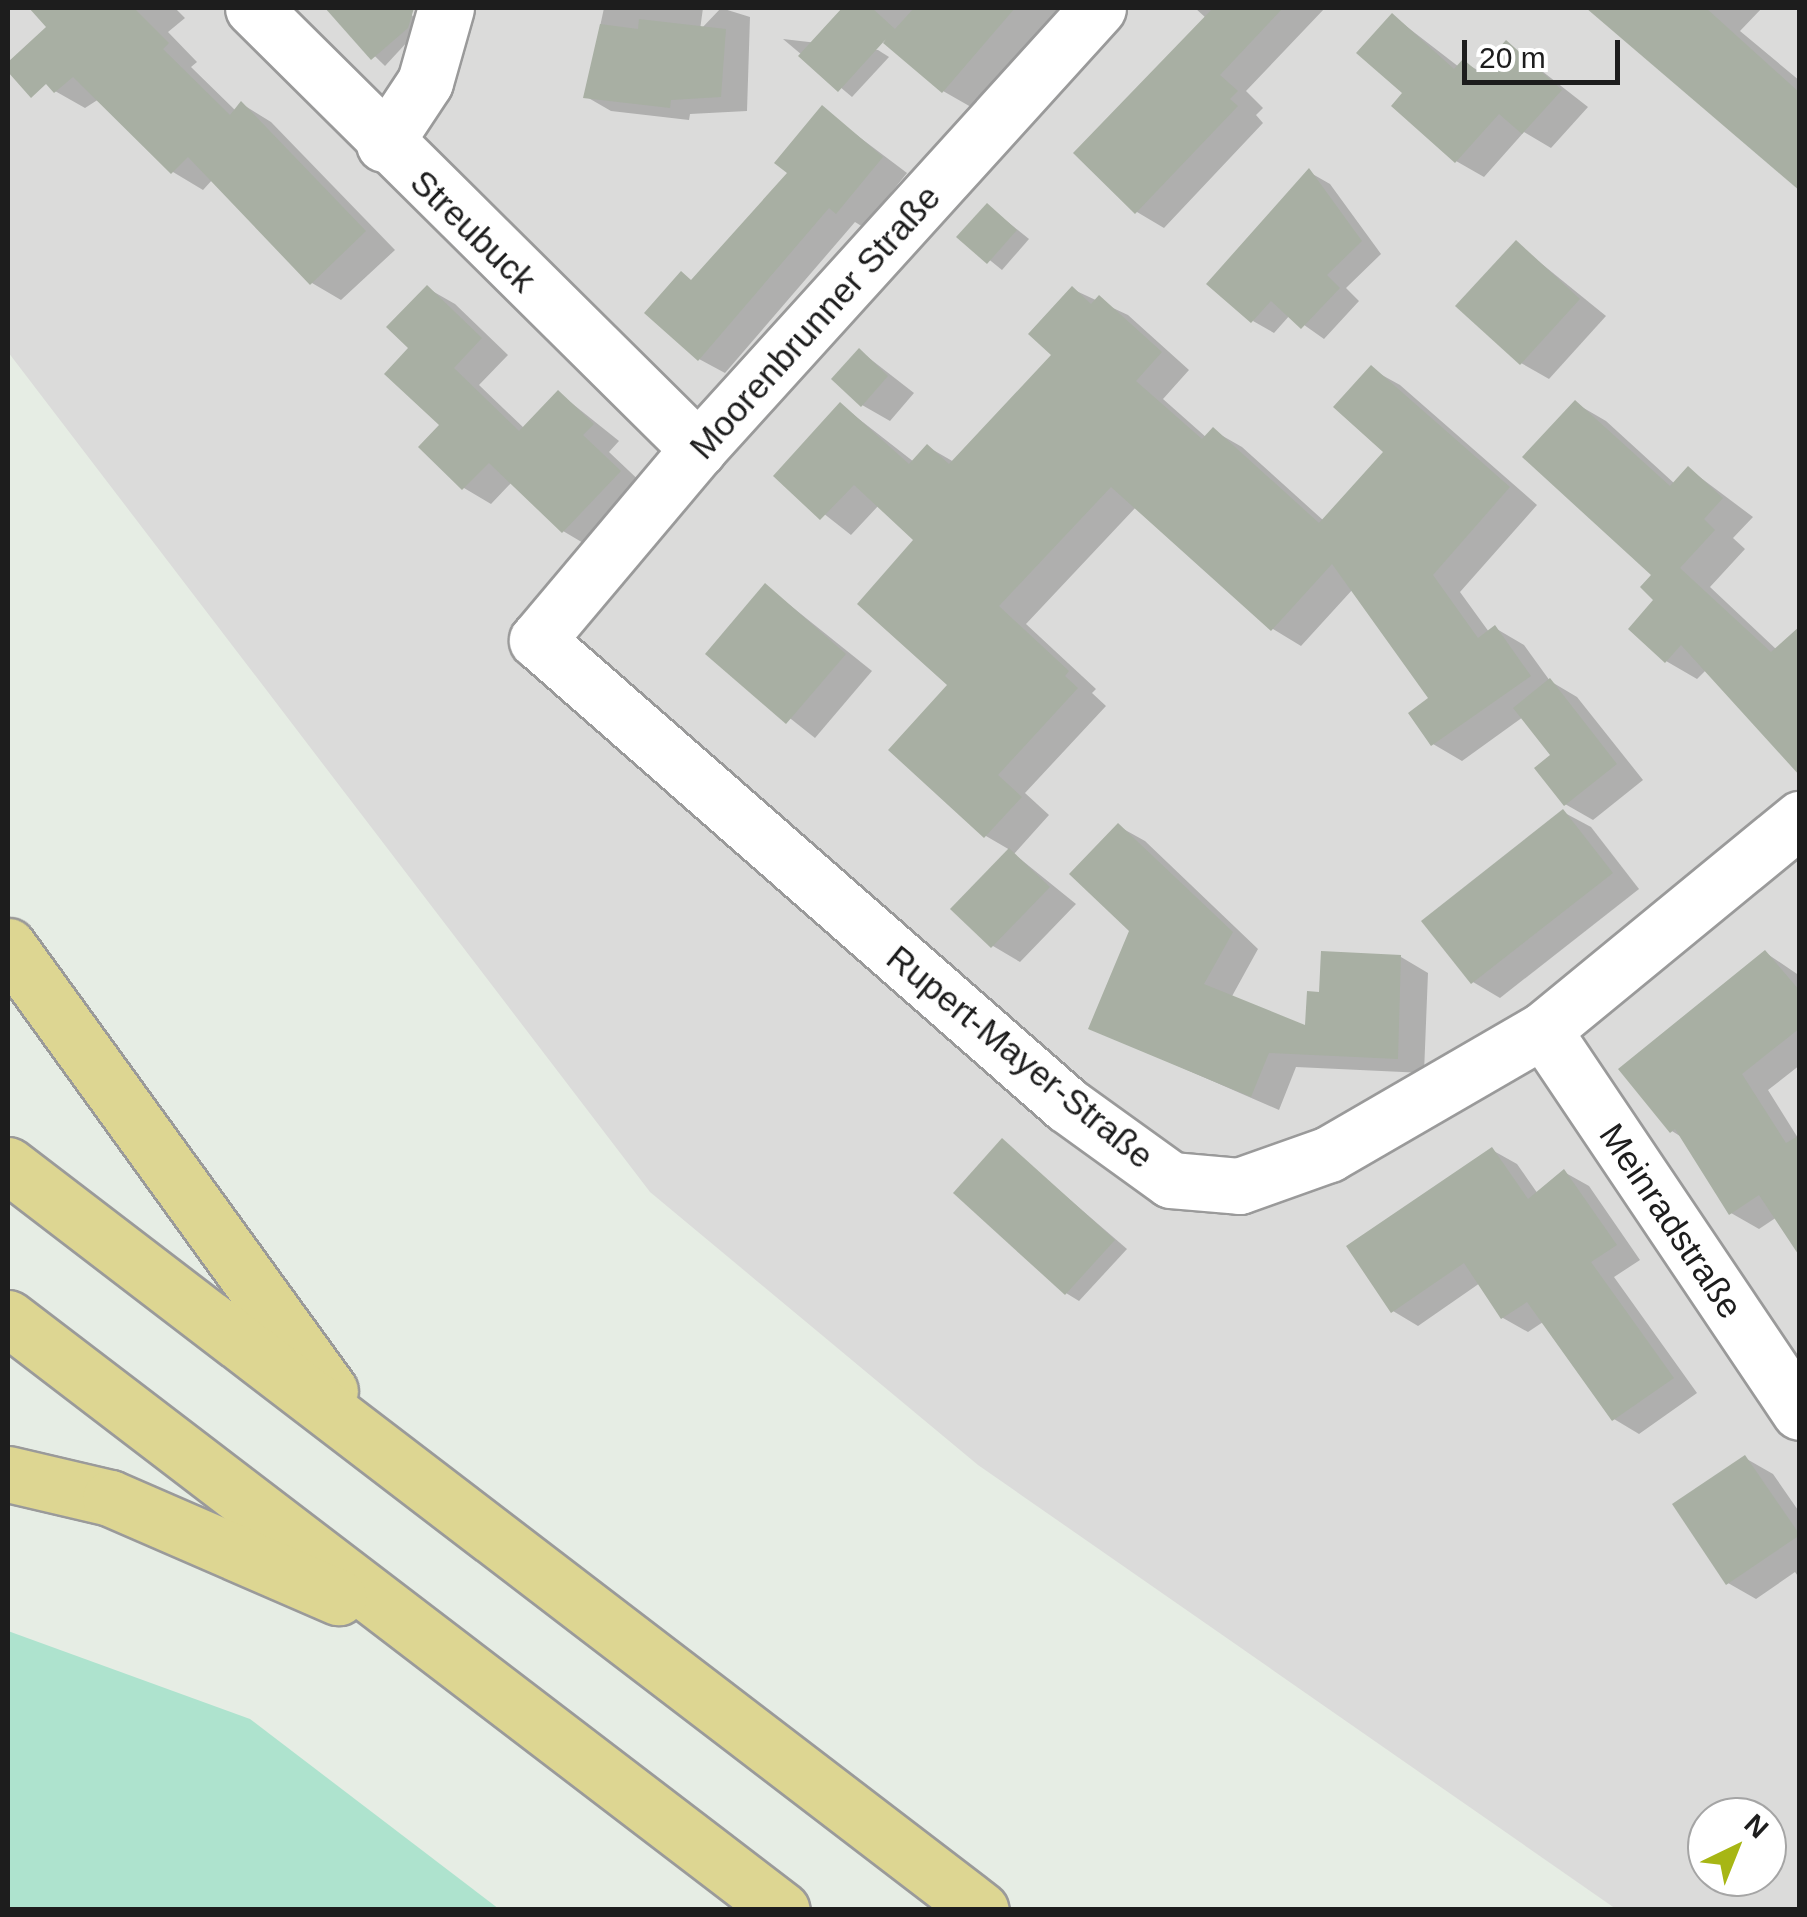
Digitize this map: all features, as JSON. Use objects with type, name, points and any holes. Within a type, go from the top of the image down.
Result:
[{"type":"highway","points":[[8,946],[364,1438]]},
{"type":"highway","points":[[8,1165],[981,1910]]},
{"type":"highway","points":[[8,1318],[782,1910]]},
{"type":"highway","points":[[8,1474],[110,1498],[419,1632]]},
{"type":"street","name":"Streubuck","points":[[253,8],[384,144],[698,449]]},
{"type":"street","points":[[384,144],[425,82],[446,8]]},
{"type":"street","name":"Moorenbrunner Straße","points":[[537,640],[698,449],[1098,8]]},
{"type":"street","name":"Rupert-Mayer-Straße","points":[[537,640],[1066,1106],[1171,1180],[1240,1186],[1329,1154],[1543,1030],[1800,819]]},
{"type":"street","name":"Meinradstraße","points":[[1543,1030],[1800,1412]]},
{"type":"shaded area","points":[[8,8],[1799,8],[1799,1909],[1616,1909],[978,1465],[650,1192],[8,352]]},
{"type":"green space","points":[[8,1631],[250,1719],[499,1909],[8,1909]]},
{"type":"building","points":[[29,8],[134,8],[169,43],[163,49],[230,115],[241,101],[366,231],[310,285],[188,157],[171,174],[73,77],[54,93],[46,84],[31,98],[8,72],[8,62],[46,27]]},
{"type":"building","points":[[325,8],[414,8],[408,28],[371,60]]},
{"type":"building","points":[[842,8],[872,8],[895,29],[914,8],[1015,8],[942,93],[883,43],[886,39],[838,92],[798,56]]},
{"type":"building","points":[[1213,8],[1283,8],[1220,75],[1238,91],[1230,99],[1238,106],[1135,214],[1073,153]]},
{"type":"building","points":[[1586,8],[1706,8],[1800,93],[1800,191]]},
{"type":"building","points":[[1392,13],[1454,69],[1463,59],[1478,72],[1506,40],[1562,90],[1522,134],[1499,114],[1455,163],[1391,106],[1402,93],[1356,53]]},
{"type":"building","points":[[639,19],[726,29],[721,97],[671,100],[670,108],[583,98],[600,24],[638,29]]},
{"type":"building","points":[[822,105],[883,157],[836,214],[829,208],[698,361],[644,313],[681,271],[691,280],[787,173],[774,163]]},
{"type":"building","points":[[1309,168],[1362,241],[1327,275],[1340,288],[1301,329],[1271,301],[1251,323],[1206,284]]},
{"type":"building","points":[[987,203],[1017,230],[987,264],[956,237]]},
{"type":"building","points":[[1516,240],[1580,299],[1520,365],[1455,306]]},
{"type":"building","points":[[427,285],[482,338],[454,368],[519,431],[558,390],[594,424],[583,435],[621,471],[562,533],[489,463],[462,490],[418,447],[439,425],[384,374],[408,348],[386,327]]},
{"type":"building","points":[[1072,286],[1091,304],[1099,295],[1162,352],[1136,381],[1202,439],[1213,427],[1319,523],[1383,452],[1333,407],[1371,365],[1510,487],[1433,575],[1478,638],[1495,625],[1531,676],[1431,746],[1408,713],[1428,698],[1332,564],[1271,631],[1111,487],[999,606],[1069,671],[1065,676],[1078,688],[998,775],[1022,797],[984,838],[888,750],[947,685],[857,604],[913,540],[854,485],[820,520],[773,476],[840,402],[909,464],[927,444],[949,464],[1051,355],[1028,334]]},
{"type":"building","points":[[859,348],[888,376],[861,407],[831,379]]},
{"type":"building","points":[[1575,400],[1670,486],[1688,466],[1723,498],[1704,519],[1715,530],[1680,568],[1771,652],[1800,626],[1800,776],[1681,645],[1665,663],[1628,629],[1653,600],[1640,587],[1651,575],[1522,457]]},
{"type":"building","points":[[765,583],[846,654],[786,724],[705,654]]},
{"type":"building","points":[[1550,678],[1617,764],[1564,806],[1534,768],[1550,755],[1513,708]]},
{"type":"building","points":[[1563,809],[1613,873],[1471,984],[1421,921]]},
{"type":"building","points":[[1118,823],[1233,932],[1204,984],[1305,1025],[1307,991],[1319,992],[1321,951],[1401,955],[1398,1059],[1269,1053],[1251,1097],[1088,1029],[1129,931],[1069,874]]},
{"type":"building","points":[[1009,848],[1050,887],[991,948],[950,909]]},
{"type":"building","points":[[1765,950],[1800,991],[1800,1028],[1742,1074],[1786,1143],[1800,1135],[1800,1257],[1759,1195],[1729,1215],[1675,1129],[1670,1133],[1618,1069]]},
{"type":"building","points":[[1002,1138],[1115,1240],[1065,1295],[953,1193]]},
{"type":"building","points":[[1492,1147],[1528,1199],[1564,1169],[1617,1245],[1591,1262],[1674,1378],[1612,1421],[1527,1302],[1501,1319],[1464,1263],[1391,1313],[1346,1246]]},
{"type":"building","points":[[1745,1455],[1800,1535],[1726,1585],[1672,1504]]}]
